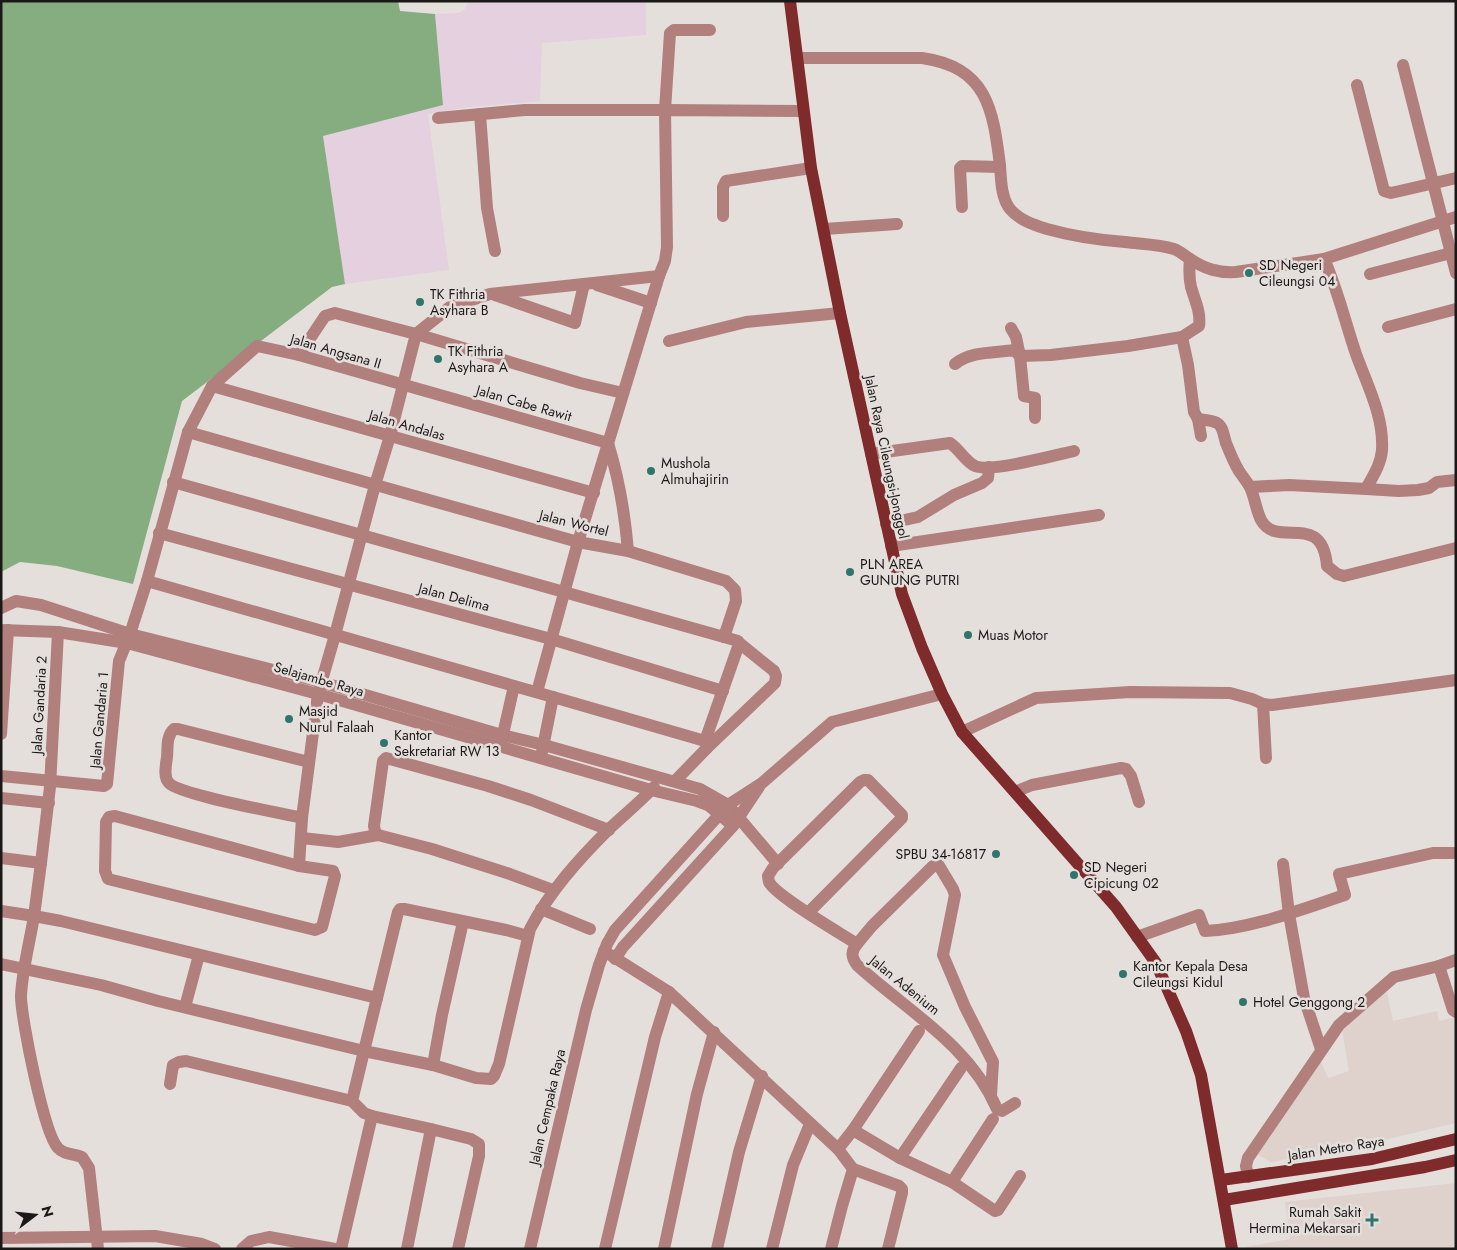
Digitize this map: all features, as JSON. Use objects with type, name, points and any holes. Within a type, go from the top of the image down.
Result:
[{"type":"main road","name":"Jalan Raya Cileungsi-Jonggol","points":[[790,1],[811,168],[840,313],[902,594],[922,648],[942,694],[962,732],[1116,907],[1156,963],[1186,1030],[1201,1075],[1232,1249]]},
{"type":"main road","name":"Jalan Metro Raya","points":[[1221,1180],[1372,1159],[1456,1138]]},
{"type":"main road","points":[[1224,1200],[1456,1160]]},
{"type":"street","points":[[538,692],[578,542],[668,247],[665,110],[670,33],[674,30],[710,30]]},
{"type":"street","points":[[797,58],[922,58],[941,61],[956,68],[976,83],[983,93],[992,123],[1001,183],[1010,208],[1020,217],[1035,225],[1065,234],[1152,244],[1175,250],[1202,267],[1223,273],[1256,270],[1324,259],[1456,217]]},
{"type":"street","points":[[1403,66],[1442,221],[1452,248],[1456,273]]},
{"type":"street","points":[[1357,85],[1384,192],[1391,193],[1456,178]]},
{"type":"street","points":[[438,118],[524,110],[803,111]]},
{"type":"street","points":[[480,114],[487,208],[495,251]]},
{"type":"street","points":[[962,207],[960,168],[962,166],[1000,167]]},
{"type":"street","points":[[723,216],[723,187],[726,181],[811,168]]},
{"type":"street","points":[[824,229],[897,224]]},
{"type":"street","points":[[1370,274],[1452,248]]},
{"type":"street","points":[[1324,259],[1333,280],[1356,355],[1376,404],[1381,426],[1381,461],[1366,489]]},
{"type":"street","points":[[956,364],[961,359],[970,356],[1014,350],[1020,356],[1068,353],[1182,337],[1200,326],[1199,309],[1191,286],[1190,260]]},
{"type":"street","points":[[301,851],[302,818],[319,688],[336,635],[348,583],[390,436],[416,334],[450,307],[490,294],[658,276]]},
{"type":"street","points":[[490,294],[575,323],[587,283]]},
{"type":"street","points":[[587,283],[651,303]]},
{"type":"street","points":[[1388,328],[1456,309]]},
{"type":"street","points":[[300,355],[324,316],[331,313],[416,334],[623,394]]},
{"type":"street","points":[[669,341],[746,322],[840,313]]},
{"type":"street","points":[[1011,328],[1016,337],[1020,356],[1025,397],[1035,398],[1035,418]]},
{"type":"street","points":[[1182,337],[1188,365],[1194,412],[1198,419],[1201,436]]},
{"type":"street","name":"Jalan Angsana II","points":[[212,386],[254,348],[260,346],[300,355],[402,385]]},
{"type":"street","name":"Jalan Cabe Rawit","points":[[402,385],[608,443]]},
{"type":"street","points":[[1,608],[16,601],[41,605],[128,639],[147,581],[188,432],[212,386]]},
{"type":"street","name":"Jalan Andalas","points":[[212,386],[594,493]]},
{"type":"street","points":[[1198,419],[1217,422],[1222,428],[1230,453],[1238,470],[1250,487],[1256,508],[1266,527],[1272,532],[1308,534],[1317,537],[1326,553],[1327,566],[1336,574],[1344,576],[1456,548]]},
{"type":"street","name":"Jalan Wortel","points":[[188,432],[578,542],[628,551],[726,581],[732,584],[737,595],[724,637]]},
{"type":"street","points":[[871,454],[950,442],[971,464],[978,468],[1074,451]]},
{"type":"street","points":[[608,443],[618,476],[624,507],[628,551]]},
{"type":"street","points":[[886,524],[918,517],[954,495],[982,483],[988,478],[989,467]]},
{"type":"street","points":[[1250,487],[1289,486],[1411,491],[1429,488],[1437,482],[1456,480]]},
{"type":"street","points":[[173,482],[565,591],[738,642],[774,671],[776,676],[775,683],[706,745],[675,781]]},
{"type":"street","points":[[891,546],[1099,515]]},
{"type":"street","name":"Jalan Delima","points":[[159,533],[551,639],[723,691]]},
{"type":"street","points":[[147,581],[538,692],[706,745]]},
{"type":"street","points":[[1,734],[4,630]]},
{"type":"street","name":"Selajambe Raya","points":[[4,630],[58,632],[128,639],[319,688],[501,741],[541,758],[724,810],[755,838],[778,864]]},
{"type":"street","name":"Jalan Gandaria 2","points":[[58,632],[49,791],[34,916],[21,996],[40,1099],[54,1142],[57,1148],[63,1152],[82,1157],[88,1168],[95,1236]]},
{"type":"street","name":"Jalan Gandaria 1","points":[[1,776],[49,791],[104,786],[108,782],[119,661],[128,639]]},
{"type":"street","points":[[706,745],[738,642]]},
{"type":"street","points":[[962,732],[1036,698],[1130,692],[1230,694],[1252,699],[1263,704],[1282,704],[1456,680]]},
{"type":"street","points":[[514,686],[501,741],[544,745],[661,779],[700,788],[724,810]]},
{"type":"street","points":[[613,948],[615,930],[724,810],[762,783],[832,722],[942,694]]},
{"type":"street","points":[[541,758],[553,697]]},
{"type":"street","points":[[1263,704],[1266,758]]},
{"type":"street","points":[[302,818],[193,793],[168,783],[165,776],[168,737],[174,729],[178,728],[309,762]]},
{"type":"street","points":[[378,835],[374,826],[382,762],[386,758],[496,788],[609,830]]},
{"type":"street","points":[[1015,792],[1032,785],[1121,768],[1126,769],[1131,776],[1139,802]]},
{"type":"street","points":[[1,964],[101,985],[364,1051],[433,1065],[476,1078],[486,1079],[494,1076],[499,1064],[533,923],[553,890],[568,871],[661,779]]},
{"type":"street","points":[[778,864],[864,780],[868,780],[902,814],[900,821],[808,912]]},
{"type":"street","points":[[613,948],[736,822],[762,783]]},
{"type":"street","points":[[1,798],[49,791]]},
{"type":"street","points":[[301,851],[335,874],[322,925],[318,930],[108,879],[104,871],[106,822],[109,817],[115,816],[301,851],[378,835],[432,849],[553,890]]},
{"type":"street","points":[[1138,937],[1199,915],[1205,931],[1219,931],[1289,914],[1346,895],[1340,874],[1433,853],[1456,852]]},
{"type":"street","points":[[1,858],[41,863]]},
{"type":"street","name":"Jalan Adenium","points":[[778,864],[768,876],[770,885],[856,944],[852,954],[857,965],[948,1040],[975,1070],[991,1094],[997,1109],[1001,1111],[1015,1103]]},
{"type":"street","points":[[856,944],[933,866],[938,864],[955,895],[943,957],[965,1007],[993,1062],[991,1094]]},
{"type":"street","points":[[1283,864],[1289,914],[1304,998],[1321,1049]]},
{"type":"street","points":[[352,1101],[399,911],[404,909],[506,930],[533,923],[590,929]]},
{"type":"street","points":[[1,911],[61,921],[377,998]]},
{"type":"street","points":[[433,1065],[463,922]]},
{"type":"street","points":[[613,948],[669,992],[714,1032],[810,1124],[900,1158],[952,1182],[995,1211],[1020,1176]]},
{"type":"street","name":"Jalan Cempaka Raya","points":[[530,1249],[596,974],[613,948]]},
{"type":"street","points":[[185,1007],[199,955]]},
{"type":"street","points":[[1248,1177],[1246,1166],[1248,1158],[1339,1025],[1394,977],[1456,960]]},
{"type":"street","points":[[1439,966],[1453,1010],[1456,1012]]},
{"type":"street","points":[[605,1249],[655,1037],[669,992]]},
{"type":"street","points":[[831,1249],[854,1169],[846,1139],[919,1031]]},
{"type":"street","points":[[664,1249],[696,1094],[714,1032]]},
{"type":"street","points":[[170,1084],[173,1065],[186,1061],[352,1101],[364,1113],[372,1116],[471,1139],[479,1144],[480,1156],[458,1249]]},
{"type":"street","points":[[900,1158],[961,1068]]},
{"type":"street","points":[[717,1249],[739,1152],[762,1076]]},
{"type":"street","points":[[341,1249],[372,1116]]},
{"type":"street","points":[[952,1182],[993,1119]]},
{"type":"street","points":[[772,1249],[793,1165],[810,1124]]},
{"type":"street","points":[[407,1249],[431,1129]]},
{"type":"street","points":[[854,1169],[899,1186],[902,1189],[888,1249]]},
{"type":"street","points":[[95,1236],[98,1249]]},
{"type":"street","points":[[1,1238],[59,1243],[95,1236],[155,1236],[202,1244],[215,1249]]},
{"type":"street","points":[[242,1249],[251,1241],[270,1237],[335,1249]]},
{"type":"shaded area","points":[[468,1],[646,1],[646,35],[542,43],[540,101],[469,107],[428,114],[449,270],[345,284],[323,136],[443,104],[435,14],[459,13],[465,9]]},
{"type":"shaded area","points":[[1386,988],[1393,1021],[1437,1011],[1439,1021],[1456,1017],[1456,1123],[1350,1148],[1271,1162],[1255,1153],[1319,1057],[1328,1078],[1349,1071],[1342,1029]]},
{"type":"shaded area","name":"Rumah Sakit Hermina Mekarsari","points":[[1456,1183],[1456,1249],[1246,1249],[1246,1247],[1290,1239],[1285,1202]]},
{"type":"green space","points":[[1,1],[398,1],[400,11],[435,14],[443,105],[323,136],[345,284],[332,287],[182,401],[133,584],[57,566],[20,562],[1,572]]},
{"type":"place","name":"SD Negeri Cileungsi 04","points":[[1249,273]]},
{"type":"place","name":"TK Fithria Asyhara B","points":[[420,302]]},
{"type":"place","name":"TK Fithria Asyhara A","points":[[438,359]]},
{"type":"place","name":"Mushola Almuhajirin","points":[[651,471]]},
{"type":"place","name":"PLN AREA GUNUNG PUTRI","points":[[850,572]]},
{"type":"place","name":"Muas Motor","points":[[968,635]]},
{"type":"place","name":"Masjid Nurul Falaah","points":[[289,719]]},
{"type":"place","name":"Kantor Sekretariat RW 13","points":[[384,743]]},
{"type":"place","name":"SPBU 34-16817","points":[[996,854]]},
{"type":"place","name":"SD Negeri Cipicung 02","points":[[1074,875]]},
{"type":"place","name":"Kantor Kepala Desa Cileungsi Kidul","points":[[1123,974]]},
{"type":"place","name":"Hotel Genggong 2","points":[[1243,1002]]},
{"type":"place","name":"Rumah Sakit Hermina Mekarsari","points":[[1372,1220]]}]
